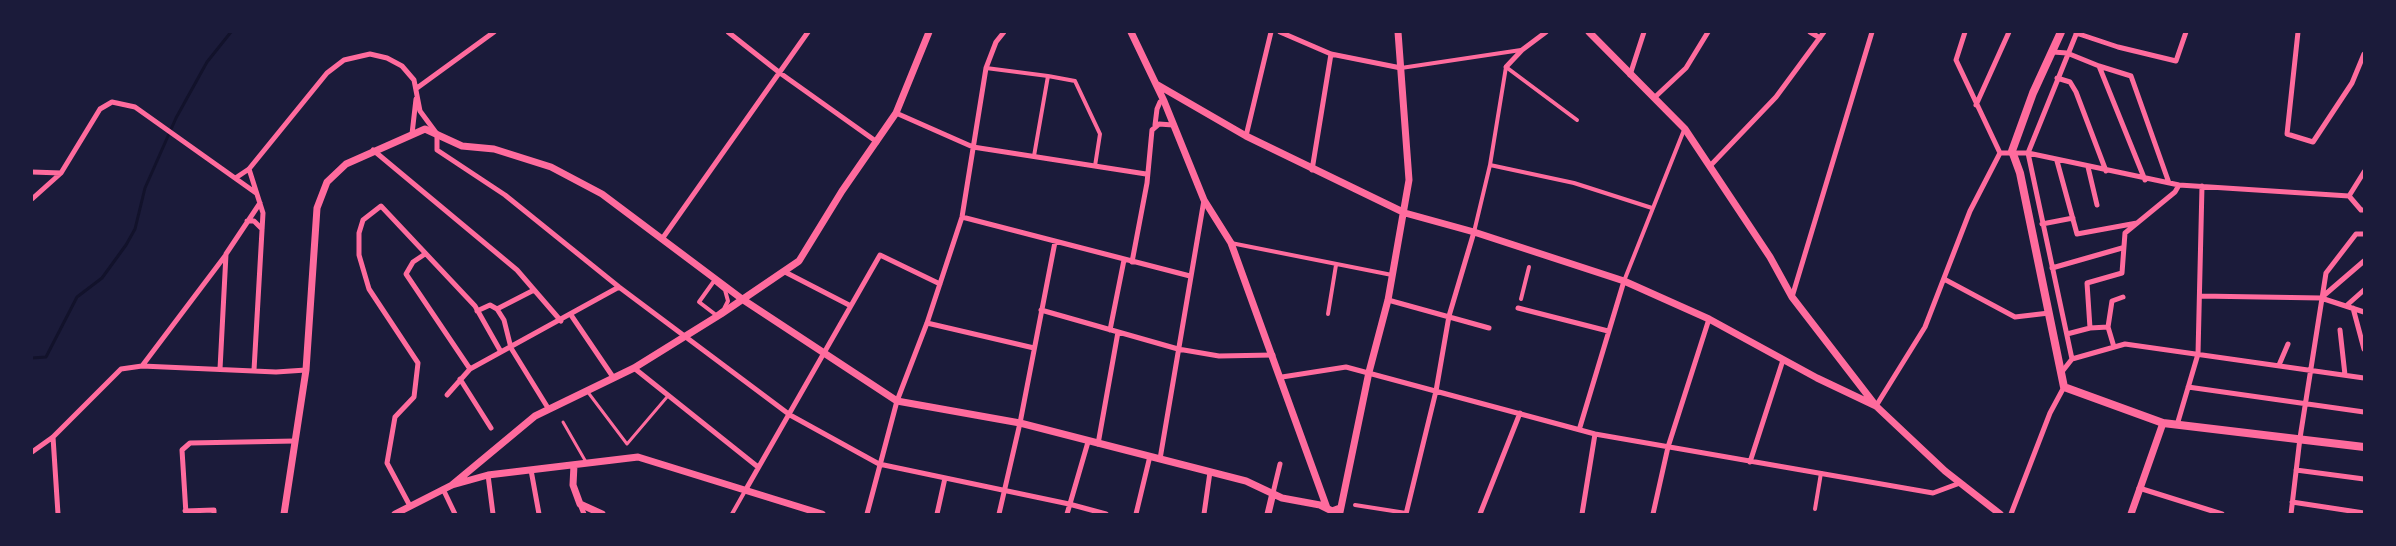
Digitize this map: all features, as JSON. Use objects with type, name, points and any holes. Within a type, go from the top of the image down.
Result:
[{"type":"main road","points":[[2061,32],[2033,93],[2012,151],[2020,173],[2064,387],[2163,423],[2364,447]]},
{"type":"street","points":[[412,134],[417,88],[494,32]]},
{"type":"street","points":[[728,32],[780,73],[877,142]]},
{"type":"street","points":[[662,239],[808,32]]},
{"type":"street","points":[[452,485],[513,432],[548,408],[634,368],[784,272],[806,253],[842,191],[896,113],[929,32]]},
{"type":"street","points":[[867,514],[897,401],[927,323],[962,217],[986,68],[996,42],[1004,32]]},
{"type":"street","points":[[1131,32],[1164,101],[1204,200],[1231,243],[1282,377],[1323,503],[1330,512]]},
{"type":"street","points":[[1246,136],[1270,32]]},
{"type":"street","points":[[1280,32],[1331,54],[1401,68],[1522,50]]},
{"type":"street","points":[[284,514],[306,370],[317,207],[327,182],[346,164],[373,150],[425,129],[462,146],[494,149],[551,167],[602,194],[742,299],[897,401],[1020,423],[1246,481],[1272,493],[1330,512],[1340,511],[1369,372],[1388,300],[1409,180],[1398,32]]},
{"type":"street","points":[[1355,505],[1406,514],[1436,391],[1449,316],[1474,232],[1490,165],[1506,67],[1522,50],[1545,32]]},
{"type":"street","points":[[1588,32],[1684,129],[1770,257],[1792,297],[1876,406],[1960,483],[2000,514]]},
{"type":"street","points":[[1630,75],[1644,32]]},
{"type":"street","points":[[1654,98],[1686,68],[1708,32]]},
{"type":"street","points":[[1810,32],[1820,38]]},
{"type":"street","points":[[1710,166],[1776,97],[1824,32]]},
{"type":"street","points":[[1792,297],[1872,32]]},
{"type":"street","points":[[1965,32],[1956,60],[2000,153]]},
{"type":"street","points":[[1976,105],[2009,32]]},
{"type":"street","points":[[2072,359],[2028,153],[2076,32],[2118,47],[2176,61],[2186,32]]},
{"type":"street","points":[[2298,32],[2287,134],[2313,142],[2352,83],[2364,54]]},
{"type":"street","points":[[2053,52],[2067,53],[2131,76],[2169,183]]},
{"type":"street","points":[[237,177],[249,169],[327,73],[344,60],[370,54],[387,58],[402,66],[414,80],[420,111],[437,134],[437,150],[505,195],[619,287],[790,415],[879,464],[1069,504],[1106,514]]},
{"type":"street","points":[[1312,170],[1331,54]]},
{"type":"street","points":[[2099,66],[2145,180]]},
{"type":"street","points":[[1506,67],[1577,120]]},
{"type":"street","points":[[986,68],[1075,81],[1100,134],[1095,166]]},
{"type":"street","points":[[1034,156],[1048,76]]},
{"type":"street","points":[[2056,78],[2070,82],[2076,92],[2106,171]]},
{"type":"street","points":[[1156,84],[1246,136],[1312,170],[1405,213],[1474,232],[1624,281],[1709,319],[1783,360],[1876,406]]},
{"type":"street","points":[[1132,262],[1147,183],[1146,174],[1157,109],[1160,102],[1183,101]]},
{"type":"street","points":[[32,199],[61,173],[100,110],[112,102],[135,107],[223,172],[237,177],[256,193]]},
{"type":"street","points":[[896,113],[973,147],[1146,174]]},
{"type":"street","points":[[1155,125],[1173,125]]},
{"type":"street","points":[[1580,427],[1624,281],[1684,129]]},
{"type":"street","points":[[373,150],[517,270],[561,321]]},
{"type":"street","points":[[2000,153],[2012,151],[2028,153],[2145,180],[2179,185],[2349,196],[2361,210],[2364,210]]},
{"type":"street","points":[[1876,406],[1924,327],[1970,211],[2000,153]]},
{"type":"street","points":[[2057,161],[2077,234],[2140,222]]},
{"type":"street","points":[[1490,165],[1574,183],[1652,208]]},
{"type":"street","points":[[2088,167],[2097,205]]},
{"type":"street","points":[[249,169],[263,213],[254,370]]},
{"type":"street","points":[[32,172],[61,173]]},
{"type":"street","points":[[2349,196],[2364,172]]},
{"type":"street","points":[[2090,328],[2087,283],[2122,273],[2122,248],[2125,234],[2175,192],[2179,185]]},
{"type":"street","points":[[2177,424],[2198,354],[2202,186]]},
{"type":"street","points":[[1160,459],[1204,200]]},
{"type":"street","points":[[142,366],[226,255],[260,203]]},
{"type":"street","points":[[410,506],[387,463],[395,417],[414,397],[418,363],[369,289],[359,255],[359,234],[363,220],[381,206],[477,311],[501,352]]},
{"type":"street","points":[[962,217],[1190,276]]},
{"type":"street","points":[[2042,224],[2073,218]]},
{"type":"street","points":[[247,221],[254,221],[262,229]]},
{"type":"street","points":[[2291,514],[2300,438],[2326,273],[2356,234],[2364,234]]},
{"type":"street","points":[[999,514],[1020,423],[1055,242]]},
{"type":"street","points":[[1231,243],[1393,276]]},
{"type":"street","points":[[2052,268],[2122,248]]},
{"type":"street","points":[[425,254],[413,262],[406,274],[470,369]]},
{"type":"street","points":[[220,369],[226,255]]},
{"type":"street","points":[[732,514],[790,415],[849,305],[880,255],[940,284]]},
{"type":"street","points":[[1110,330],[1124,260]]},
{"type":"street","points":[[2322,298],[2364,261]]},
{"type":"street","points":[[1328,314],[1336,265]]},
{"type":"street","points":[[1521,299],[1529,267]]},
{"type":"street","points":[[784,272],[849,305]]},
{"type":"street","points":[[1944,279],[2015,317],[2049,313]]},
{"type":"street","points":[[714,281],[725,290],[728,296],[727,305],[716,315],[699,302],[707,291],[714,281]]},
{"type":"street","points":[[447,395],[470,369],[561,321],[619,287]]},
{"type":"street","points":[[497,309],[534,290]]},
{"type":"street","points":[[2349,307],[2364,290]]},
{"type":"street","points":[[2200,296],[2322,298],[2364,312]]},
{"type":"street","points":[[2114,347],[2108,327],[2112,301],[2123,297]]},
{"type":"street","points":[[1388,300],[1489,328]]},
{"type":"street","points":[[477,311],[490,305],[497,309],[504,320],[511,348],[548,408]]},
{"type":"street","points":[[2349,307],[2364,349]]},
{"type":"street","points":[[1518,308],[1608,331]]},
{"type":"street","points":[[1041,310],[1178,349],[1219,356],[1273,355]]},
{"type":"street","points":[[571,315],[613,377]]},
{"type":"street","points":[[1653,514],[1668,447],[1709,319]]},
{"type":"street","points":[[927,323],[1034,348]]},
{"type":"street","points":[[2067,334],[2090,328],[2108,327]]},
{"type":"street","points":[[2340,330],[2345,375]]},
{"type":"street","points":[[1098,444],[1118,332]]},
{"type":"street","points":[[2060,374],[2072,359],[2125,344],[2364,378]]},
{"type":"street","points":[[2279,365],[2288,344]]},
{"type":"street","points":[[1750,462],[1783,360]]},
{"type":"street","points":[[32,452],[53,436],[122,369],[142,366],[306,370]]},
{"type":"street","points":[[1282,377],[1346,367],[1580,427],[1595,434],[1933,493],[1960,483]]},
{"type":"street","points":[[634,368],[667,397],[758,467]]},
{"type":"street","points":[[460,379],[491,428]]},
{"type":"street","points":[[2011,514],[2050,413],[2064,387]]},
{"type":"street","points":[[2188,387],[2364,412]]},
{"type":"street","points":[[1480,514],[1520,413]]},
{"type":"street","points":[[2131,514],[2163,423]]},
{"type":"street","points":[[1582,514],[1595,434]]},
{"type":"street","points":[[53,436],[58,514]]},
{"type":"street","points":[[214,514],[214,510],[185,513],[182,450],[190,443],[295,441]]},
{"type":"street","points":[[1067,514],[1088,442]]},
{"type":"street","points":[[487,455],[483,468],[488,475],[494,514]]},
{"type":"street","points":[[1136,514],[1150,456]]},
{"type":"street","points":[[395,514],[452,485],[488,475],[638,458],[822,514]]},
{"type":"street","points":[[1268,514],[1280,464]]},
{"type":"street","points":[[574,465],[573,485],[584,514]]},
{"type":"street","points":[[531,470],[539,514]]},
{"type":"street","points":[[2296,470],[2364,480]]},
{"type":"street","points":[[1204,514],[1210,472]]},
{"type":"street","points":[[1815,509],[1821,473]]},
{"type":"street","points":[[937,514],[945,478]]},
{"type":"street","points":[[2139,488],[2222,514]]},
{"type":"street","points":[[443,489],[455,514]]},
{"type":"street","points":[[2292,502],[2364,513]]},
{"type":"street","points":[[580,504],[602,514]]},
{"type":"lane","points":[[587,390],[627,444],[667,397]]},
{"type":"lane","points":[[563,422],[586,464]]},
{"type":"waterway","points":[[32,358],[46,357],[77,297],[102,278],[126,245],[135,229],[145,188],[176,118],[207,62],[231,32]]}]
